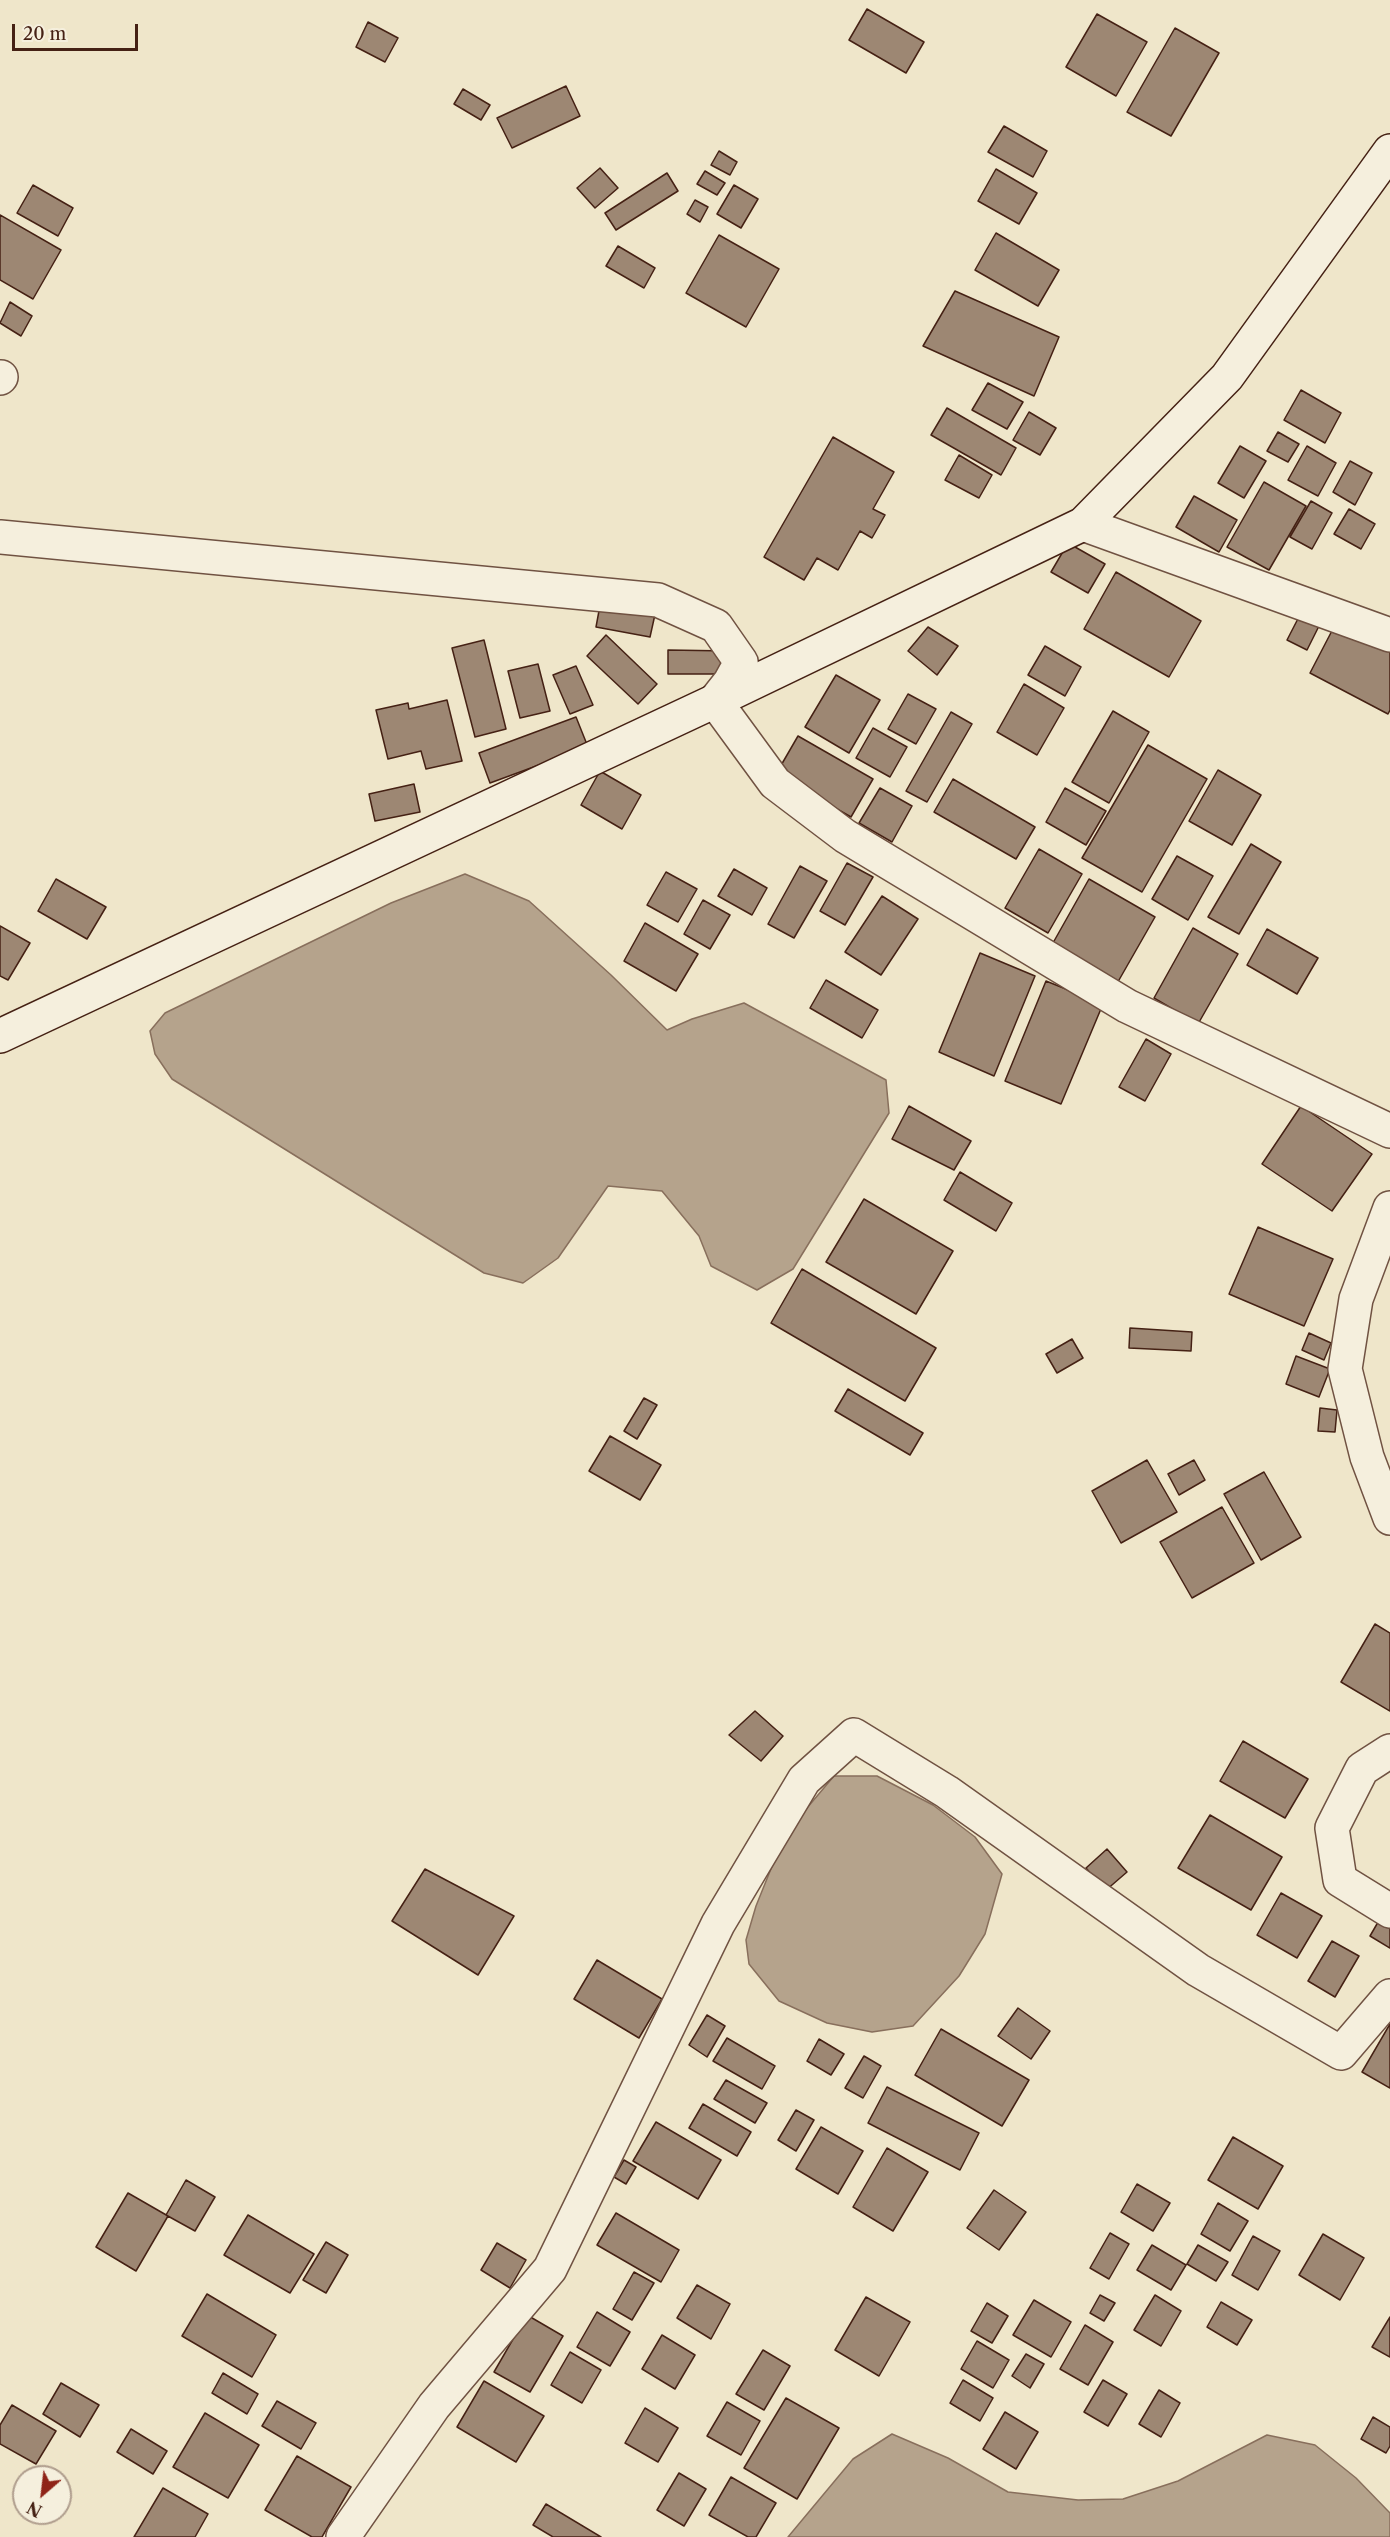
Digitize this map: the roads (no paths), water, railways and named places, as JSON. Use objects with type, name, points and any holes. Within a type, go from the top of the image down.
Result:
[{"type":"street","points":[[0,1036],[715,701],[1083,524],[1227,377],[1390,151]]},
{"type":"street","points":[[1083,524],[1390,635]]},
{"type":"street","points":[[0,537],[658,600],[716,626],[741,662],[730,682],[715,701]]},
{"type":"street","points":[[715,701],[775,783],[845,836],[1127,1006],[1390,1131]]},
{"type":"street","points":[[1390,1208],[1356,1299],[1345,1369],[1367,1457],[1390,1518]]},
{"type":"street","points":[[343,2537],[434,2406],[550,2269],[718,1924],[804,1780],[854,1735],[947,1792],[1198,1970],[1341,2052],[1390,1996]]},
{"type":"street","points":[[1390,1751],[1362,1769],[1332,1828],[1340,1880],[1390,1911]]}]
